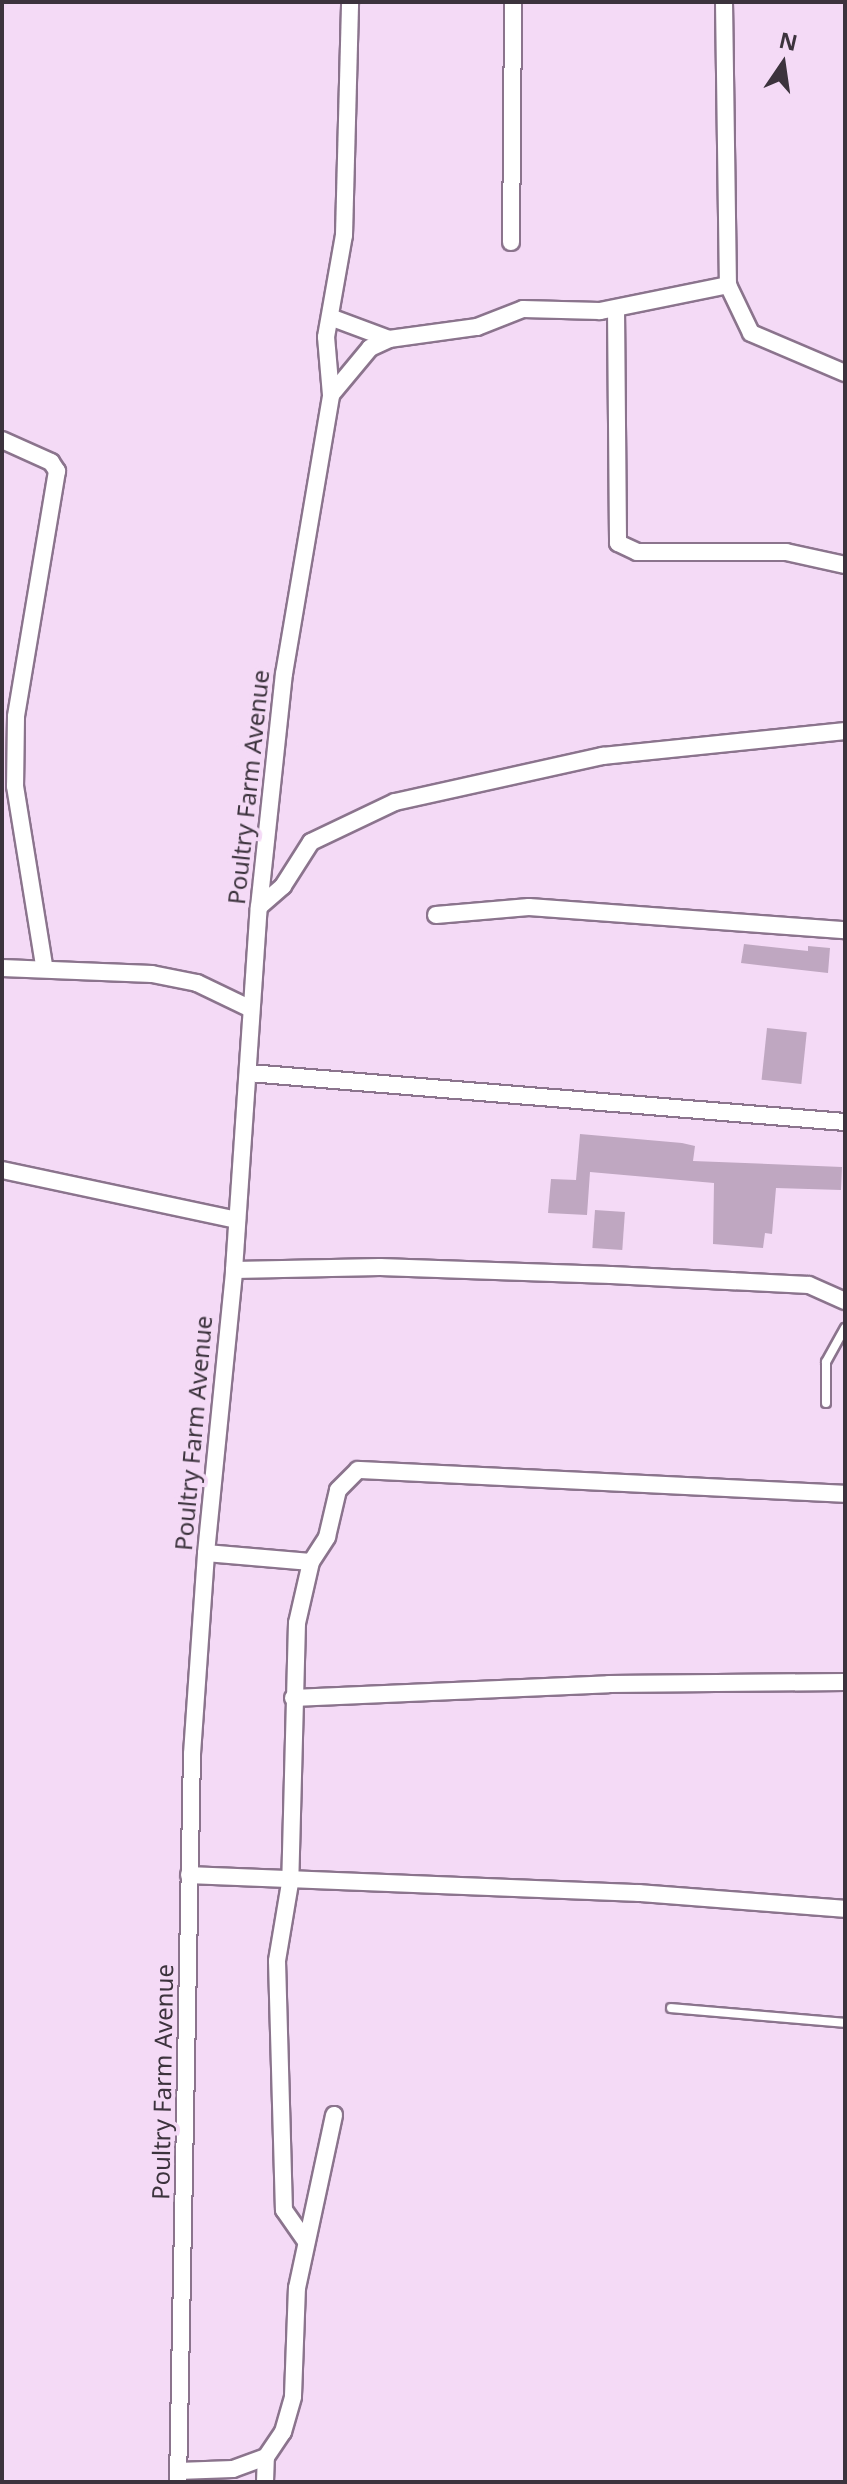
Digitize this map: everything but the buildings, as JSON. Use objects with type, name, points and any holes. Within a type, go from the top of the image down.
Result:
[{"type":"street","points":[[331,395],[326,365],[330,317],[344,235],[350,2]]},
{"type":"street","points":[[511,242],[513,2]]},
{"type":"street","points":[[724,2],[728,285],[751,333],[845,373]]},
{"type":"street","points":[[331,395],[361,356],[389,339],[477,327],[523,309],[616,309],[728,285]]},
{"type":"street","points":[[616,309],[618,543],[637,552],[786,552],[845,565]]},
{"type":"street","points":[[330,317],[389,339]]},
{"type":"street","name":"Poultry Farm Avenue","points":[[178,2476],[189,1875],[206,1553],[234,1270],[259,907],[293,602],[331,395]]},
{"type":"street","points":[[2,440],[51,462],[57,471],[16,717],[15,786],[44,966]]},
{"type":"street","points":[[259,907],[283,886],[311,842],[395,802],[603,756],[845,731]]},
{"type":"street","points":[[436,915],[529,907],[845,930]]},
{"type":"street","points":[[2,968],[44,966],[197,983],[251,1009]]},
{"type":"street","points":[[249,1073],[845,1122]]},
{"type":"street","points":[[2,1170],[237,1220]]},
{"type":"street","points":[[234,1270],[380,1267],[809,1285],[845,1301]]},
{"type":"street","points":[[306,2241],[284,2210],[277,1961],[290,1883],[297,1623],[311,1562],[327,1537],[338,1490],[358,1470],[845,1494]]},
{"type":"street","points":[[206,1553],[311,1562]]},
{"type":"street","points":[[293,1698],[594,1684],[845,1682]]},
{"type":"street","points":[[189,1875],[290,1883],[376,1881],[639,1893],[845,1909]]},
{"type":"street","points":[[265,2482],[266,2457],[283,2432],[293,2396],[297,2288],[334,2115]]},
{"type":"street","points":[[178,2476],[233,2469],[266,2457]]},
{"type":"lane","points":[[826,1403],[826,1362],[845,1328]]},
{"type":"lane","points":[[671,2008],[845,2023]]}]
